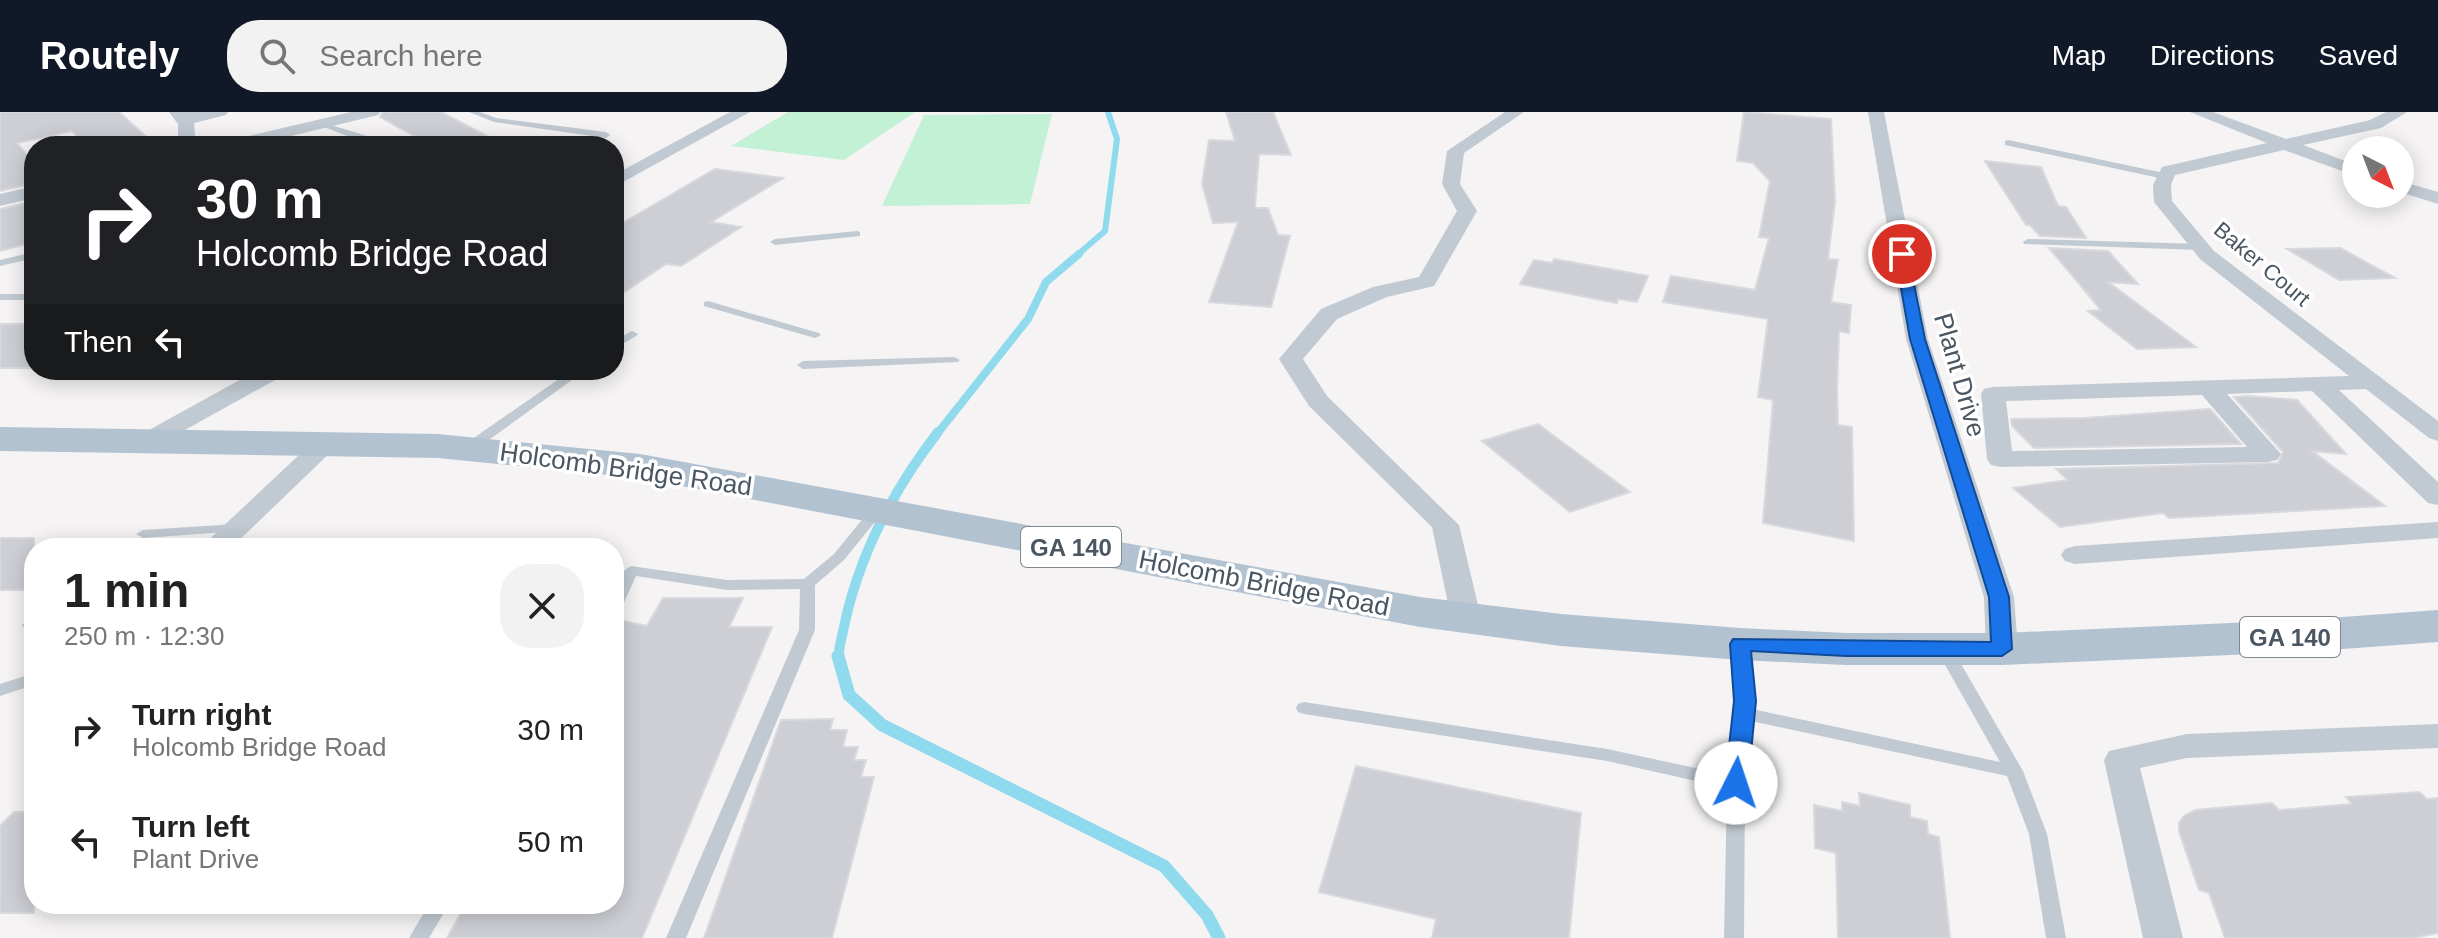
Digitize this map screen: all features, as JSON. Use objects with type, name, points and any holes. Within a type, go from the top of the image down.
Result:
[{"type":"main road","name":"Holcomb Bridge Road","points":[[0,439],[466,449],[640,466],[1420,612],[1561,630],[1740,644],[1846,649],[2002,649],[2302,636],[2438,626]]},
{"type":"street","points":[[185,136],[180,116],[220,112]]},
{"type":"street","points":[[272,136],[372,112]]},
{"type":"street","points":[[624,177],[742,112]]},
{"type":"street","points":[[1466,618],[1445,525],[1318,401],[1291,359],[1329,314],[1381,292],[1427,282],[1449,238],[1467,211],[1451,184],[1456,151],[1516,112]]},
{"type":"street","name":"Plant Drive","points":[[1876,112],[1917,339],[1999,597],[2002,649]]},
{"type":"street","points":[[2198,112],[2342,166]]},
{"type":"street","points":[[2164,176],[2168,171],[2375,124],[2399,112]]},
{"type":"street","name":"Baker Court","points":[[2164,176],[2163,202],[2200,247],[2438,433]]},
{"type":"street","points":[[2414,190],[2438,198]]},
{"type":"street","points":[[0,200],[24,194]]},
{"type":"street","points":[[149,440],[258,380]]},
{"type":"street","points":[[2208,387],[2268,454],[2000,459],[1993,394],[2208,387],[2318,384],[2372,382]]},
{"type":"street","points":[[2318,384],[2438,497]]},
{"type":"street","points":[[225,538],[325,444]]},
{"type":"street","points":[[2075,555],[2438,530]]},
{"type":"street","points":[[2163,938],[2121,760],[2187,746],[2438,736]]},
{"type":"lane","points":[[473,112],[494,120],[606,135]]},
{"type":"lane","points":[[324,124],[358,136]]},
{"type":"lane","points":[[2008,143],[2164,176]]},
{"type":"lane","points":[[775,242],[857,234]]},
{"type":"lane","points":[[2028,242],[2200,247]]},
{"type":"lane","points":[[0,263],[24,257]]},
{"type":"lane","points":[[0,297],[24,297]]},
{"type":"lane","points":[[708,304],[815,335]]},
{"type":"lane","points":[[624,339],[632,334]]},
{"type":"lane","points":[[803,365],[954,360]]},
{"type":"lane","points":[[466,449],[566,380]]},
{"type":"lane","points":[[624,586],[631,571],[727,585],[808,584],[839,557],[878,509]]},
{"type":"lane","points":[[143,534],[236,528]]},
{"type":"lane","points":[[676,938],[807,630],[808,584]]},
{"type":"lane","points":[[1734,938],[1736,783],[1745,701],[1740,644]]},
{"type":"lane","points":[[1944,649],[2014,771],[2038,834],[2056,938]]},
{"type":"lane","points":[[0,690],[24,682]]},
{"type":"lane","points":[[1304,708],[1607,755],[1736,783]]},
{"type":"lane","points":[[1743,713],[2014,771]]},
{"type":"lane","points":[[419,938],[433,914]]},
{"type":"green space","points":[[788,112],[915,112],[844,160],[731,146]]},
{"type":"green space","points":[[1052,114],[1030,204],[882,206],[924,115]]},
{"type":"building","points":[[0,112],[119,112],[145,136],[77,136],[72,131],[49,136],[24,136],[24,141],[17,143],[24,151],[24,185],[0,191]]},
{"type":"building","points":[[383,112],[441,112],[487,136],[414,136],[380,117]]},
{"type":"building","points":[[1226,112],[1273,112],[1291,155],[1259,154],[1255,208],[1268,208],[1278,235],[1290,236],[1271,307],[1209,302],[1238,222],[1213,223],[1202,184],[1209,140],[1235,141]]},
{"type":"building","points":[[1744,112],[1831,119],[1835,201],[1828,259],[1838,260],[1831,302],[1851,305],[1849,333],[1839,331],[1837,389],[1838,425],[1852,427],[1854,541],[1763,523],[1773,400],[1758,397],[1768,319],[1663,302],[1671,276],[1755,290],[1769,238],[1759,237],[1770,181],[1753,163],[1737,161]]},
{"type":"building","points":[[1985,161],[2041,167],[2058,206],[2066,207],[2086,238],[2040,236],[2030,225],[2026,225]]},
{"type":"building","points":[[715,169],[783,178],[711,222],[741,227],[681,266],[666,264],[624,292],[624,222]]},
{"type":"building","points":[[24,203],[24,245],[0,251],[0,209]]},
{"type":"building","points":[[2049,248],[2108,251],[2138,284],[2108,282],[2196,347],[2137,349],[2088,311],[2101,310]]},
{"type":"building","points":[[2340,248],[2395,278],[2339,280],[2287,249]]},
{"type":"building","points":[[1554,259],[1648,276],[1637,302],[1618,299],[1617,303],[1520,284],[1534,260],[1552,263]]},
{"type":"building","points":[[0,324],[24,324],[24,368],[0,368]]},
{"type":"building","points":[[2234,397],[2297,400],[2346,454],[2312,451],[2385,506],[2169,518],[2163,513],[2060,527],[2013,488],[2068,480],[2056,469],[2278,463],[2283,452]]},
{"type":"building","points":[[2210,409],[2241,444],[2034,448],[2012,426],[2011,419],[2085,418]]},
{"type":"building","points":[[1538,424],[1630,492],[1570,512],[1482,441]]},
{"type":"building","points":[[0,538],[24,538],[24,589],[0,590]]},
{"type":"building","points":[[663,598],[743,598],[729,627],[772,627],[642,938],[447,938],[460,914],[624,914],[624,621],[647,626]]},
{"type":"building","points":[[833,719],[830,730],[847,730],[843,747],[858,747],[854,760],[866,760],[861,777],[874,777],[832,938],[704,938],[781,720]]},
{"type":"building","points":[[1356,766],[1581,813],[1569,938],[1432,938],[1436,919],[1319,892]]},
{"type":"building","points":[[2419,792],[2427,799],[2438,798],[2438,933],[2413,938],[2225,938],[2209,893],[2199,890],[2179,831],[2179,823],[2184,816],[2195,810],[2272,803],[2279,810],[2352,804],[2346,797]]},
{"type":"building","points":[[1859,793],[1910,805],[1910,817],[1927,821],[1928,834],[1939,837],[1950,938],[1838,938],[1836,853],[1815,848],[1814,805],[1842,811],[1842,802],[1860,806]]},
{"type":"building","points":[[14,812],[24,812],[24,913],[0,913],[0,826]]},
{"type":"waterway","points":[[1076,256],[1105,231],[1117,139],[1108,112]]},
{"type":"waterway","points":[[937,434],[1028,319],[1046,282],[1079,254]]},
{"type":"waterway","points":[[839,658],[852,596],[870,545],[893,498],[938,432]]},
{"type":"waterway","points":[[838,656],[849,695],[882,725],[1164,866],[1207,915],[1219,938]]},
{"type":"route","points":[[1736,783],[1745,701],[1740,644],[1846,649],[2002,649],[1999,597],[1917,339],[1902,254]]}]
